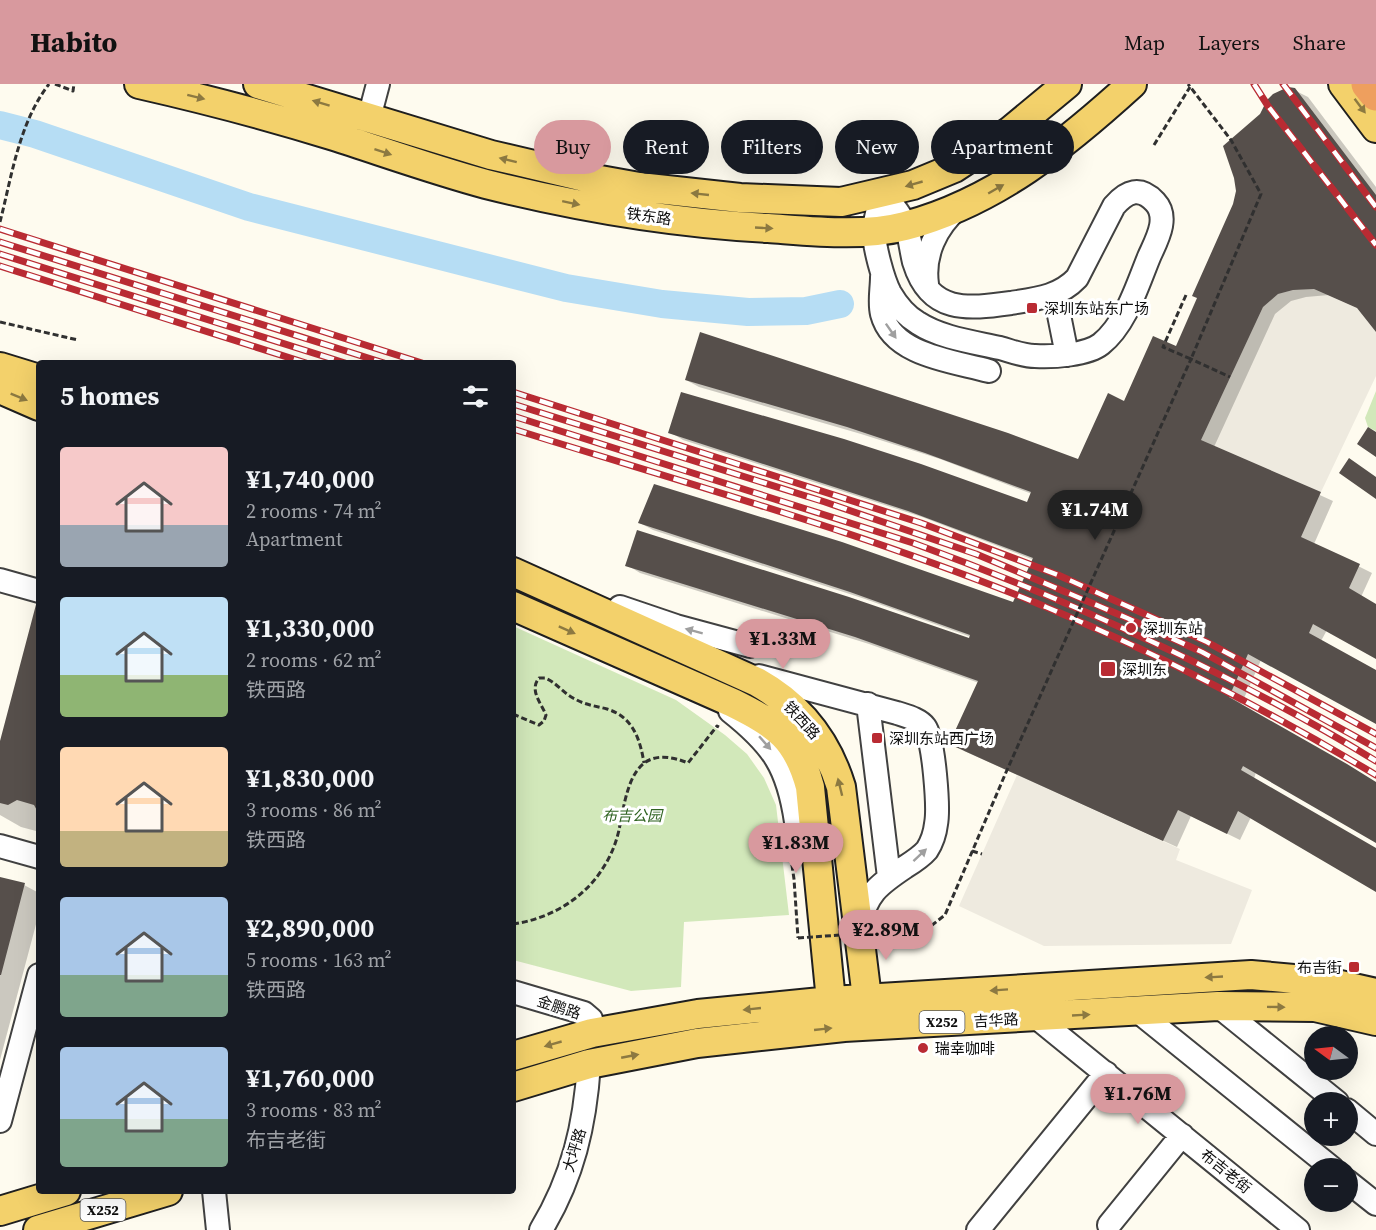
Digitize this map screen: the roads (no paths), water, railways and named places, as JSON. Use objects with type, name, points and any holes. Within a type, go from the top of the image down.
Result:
[{"type":"highway","points":[[1368,84],[1376,94]]},
{"type":"main road","name":"铁东路","points":[[139,84],[266,116],[483,183],[584,206],[738,226],[874,232],[905,226],[958,208],[1003,186],[1044,159],[1132,84]]},
{"type":"main road","name":"铁东路","points":[[258,84],[490,156],[569,174],[720,196],[841,202],[913,185],[936,177],[972,158],[1009,132],[1067,84]]},
{"type":"main road","points":[[1343,84],[1376,128]]},
{"type":"main road","points":[[0,367],[36,378]]},
{"type":"main road","points":[[0,389],[36,404]]},
{"type":"main road","name":"铁西路","points":[[516,573],[770,689],[796,728],[810,787],[831,1001]]},
{"type":"main road","name":"铁西路","points":[[516,607],[752,712],[796,728],[825,747],[841,787],[867,998]]},
{"type":"main road","name":"吉华路","points":[[516,1055],[592,1033],[698,1014],[867,998],[1251,975],[1327,982],[1376,993]]},
{"type":"main road","name":"吉华路","points":[[516,1086],[589,1064],[697,1043],[844,1027],[1037,1018],[1218,1006],[1315,1007],[1376,1021]]},
{"type":"main road","name":"X252","points":[[0,1211],[56,1194]]},
{"type":"main road","name":"X252","points":[[38,1230],[158,1194]]},
{"type":"street","points":[[369,118],[378,84]]},
{"type":"street","points":[[883,192],[874,232],[882,275],[881,312],[888,328],[896,339],[920,352],[989,371]]},
{"type":"street","points":[[882,275],[890,293],[908,316],[930,330],[1032,357],[1088,351],[1101,345],[1115,329],[1128,307],[1161,229],[1162,213],[1156,203],[1144,194],[1132,192],[1123,196],[1105,221],[1077,278],[1068,287],[1055,295],[1034,300],[975,308],[955,306],[944,302],[927,289],[915,264],[905,226],[883,192]]},
{"type":"street","points":[[927,289],[927,266],[933,241],[946,218],[958,208]]},
{"type":"street","points":[[1055,295],[1066,355]]},
{"type":"street","points":[[516,573],[648,617],[750,646]]},
{"type":"street","points":[[0,580],[36,590]]},
{"type":"street","points":[[714,662],[802,689],[868,704],[906,716],[922,724],[928,732],[937,808],[934,835],[920,857],[889,877],[871,894],[862,912],[859,928]]},
{"type":"street","points":[[706,691],[752,729],[779,760],[790,789],[791,825]]},
{"type":"street","points":[[796,728],[818,710],[833,704],[850,702],[868,704]]},
{"type":"street","points":[[868,704],[889,877]]},
{"type":"street","points":[[0,846],[36,856]]},
{"type":"street","points":[[0,1121],[36,986]]},
{"type":"street","points":[[1032,987],[1037,1018]]},
{"type":"street","name":"金鹏路","points":[[516,993],[584,1013],[591,1019],[592,1033]]},
{"type":"street","points":[[1218,1006],[1325,1092]]},
{"type":"street","points":[[1136,1010],[1320,1158]]},
{"type":"street","name":"布吉老街","points":[[1037,1018],[1298,1230]]},
{"type":"street","name":"大坪路","points":[[541,1230],[557,1204],[578,1141],[586,1106],[589,1064]]},
{"type":"street","points":[[978,1230],[1106,1073]]},
{"type":"street","points":[[1358,1119],[1376,1134]]},
{"type":"street","points":[[1109,1225],[1182,1136]]},
{"type":"street","points":[[1358,1190],[1376,1204]]},
{"type":"street","points":[[214,1194],[219,1230]]},
{"type":"waterway","points":[[0,125],[35,134],[249,207],[566,288],[662,304],[748,312],[806,311],[840,304]]},
{"type":"railway","points":[[1254,84],[1268,106],[1376,245]]},
{"type":"railway","points":[[1283,84],[1376,207]]},
{"type":"railway","points":[[0,229],[413,360]]},
{"type":"railway","points":[[0,242],[374,360]]},
{"type":"railway","points":[[0,254],[336,360]]},
{"type":"railway","points":[[0,266],[297,360]]},
{"type":"railway","points":[[516,393],[921,523],[1058,575],[1207,642],[1376,734]]},
{"type":"railway","points":[[516,405],[825,502],[976,554],[1202,652],[1376,748]]},
{"type":"railway","points":[[516,417],[913,543],[1033,589],[1208,668],[1321,728],[1376,761]]},
{"type":"railway","points":[[516,430],[848,534],[981,581],[1046,607],[1131,644],[1214,685],[1376,775]]},
{"type":"place","name":"深圳东站东广场","points":[[1032,308]]},
{"type":"place","name":"深圳东站","points":[[1131,628]]},
{"type":"place","name":"深圳东","points":[[1108,669]]},
{"type":"place","name":"深圳东站西广场","points":[[877,738]]},
{"type":"place","name":"布吉街","points":[[1354,967]]},
{"type":"place","name":"瑞幸咖啡","points":[[923,1048]]},
{"type":"park label","name":"布吉公园","points":[[632,815]]}]
